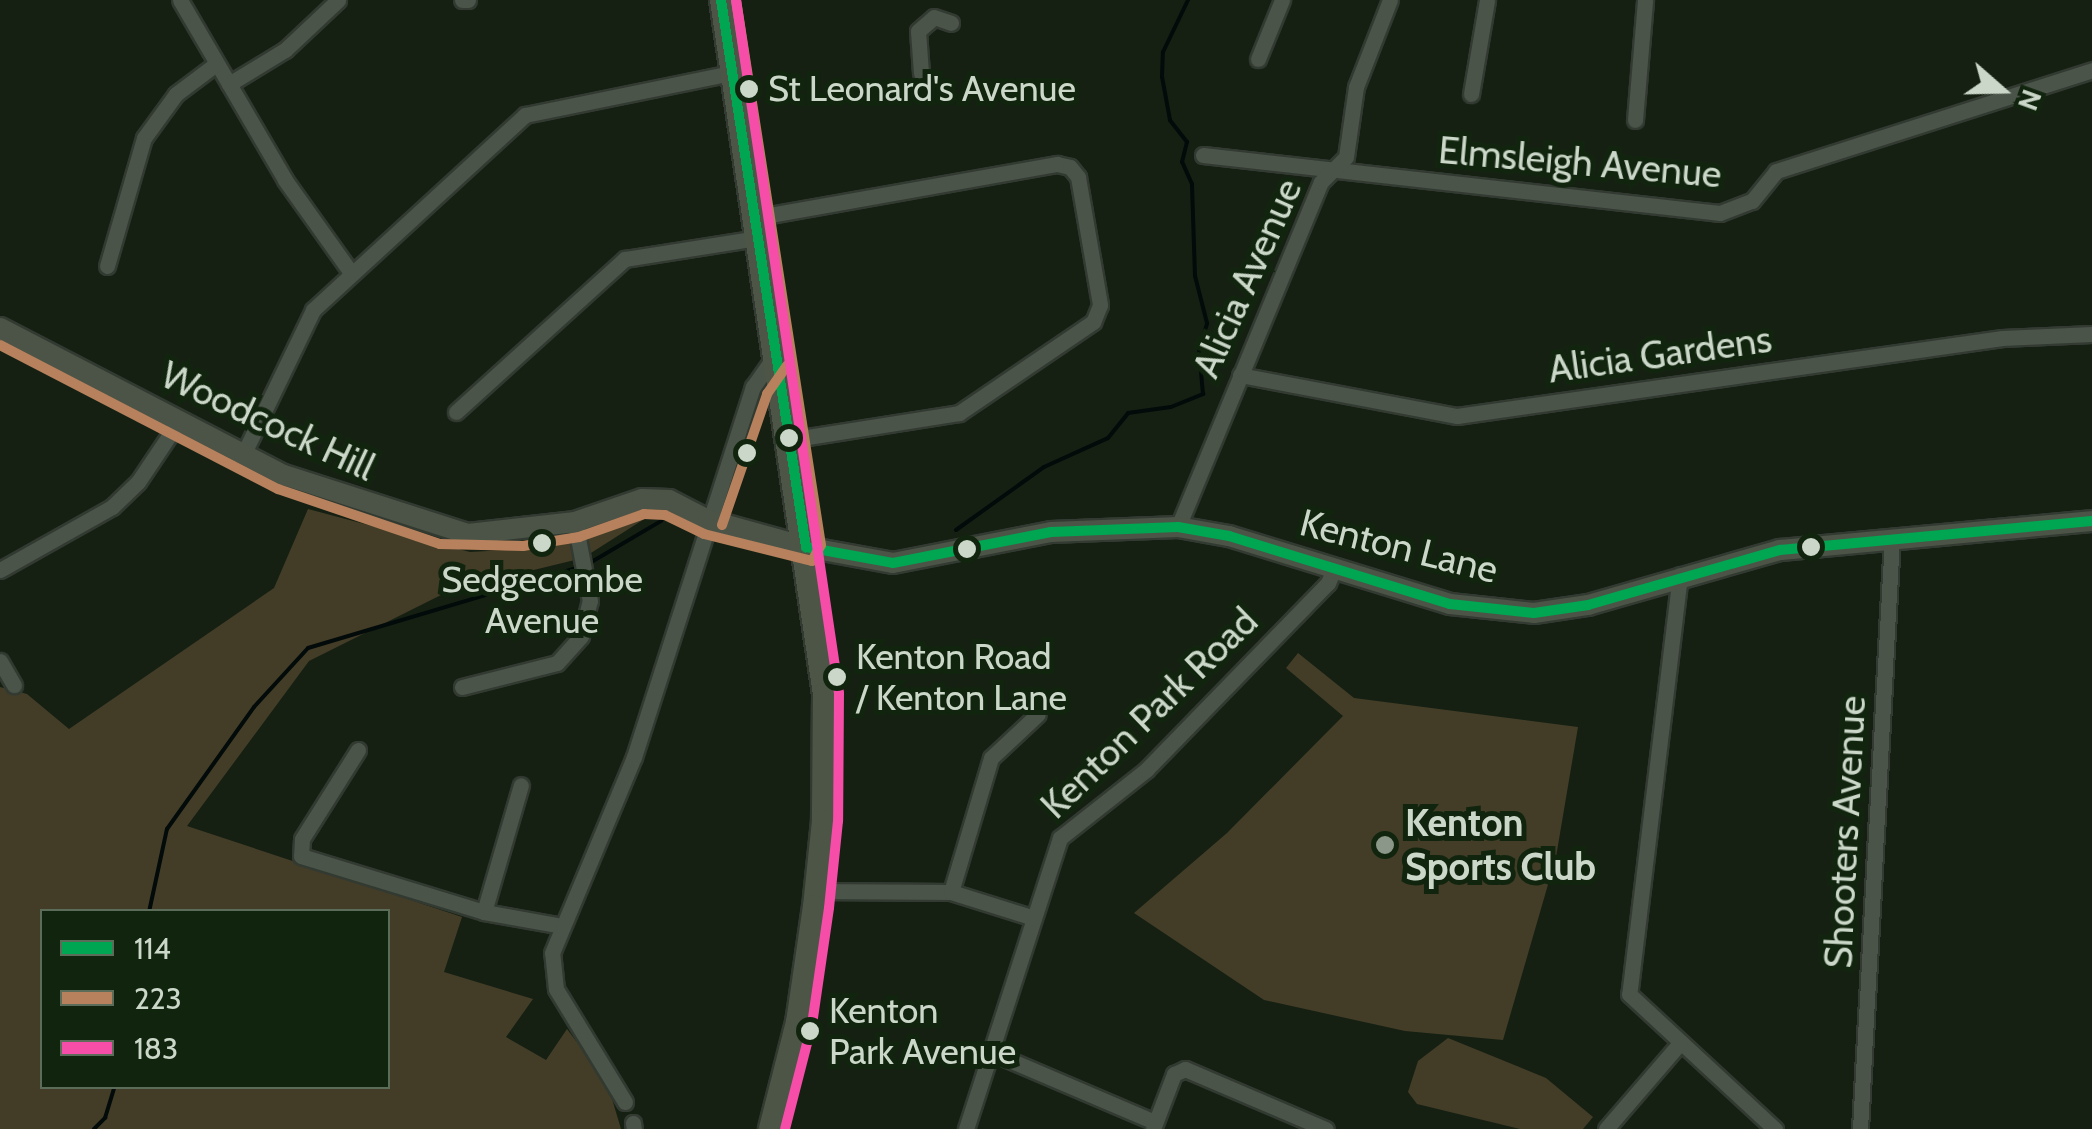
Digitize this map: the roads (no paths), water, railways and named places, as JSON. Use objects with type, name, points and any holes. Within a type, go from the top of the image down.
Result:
[{"type":"main road","points":[[721,0],[806,547],[826,757],[816,890],[797,1022],[770,1129]]},
{"type":"street","points":[[180,0],[285,180],[350,270]]},
{"type":"street","points":[[229,84],[285,50],[338,0]]},
{"type":"street","points":[[1258,58],[1282,0]]},
{"type":"street","name":"Alicia Avenue","points":[[1178,527],[1321,182],[1346,157],[1356,88],[1390,0]]},
{"type":"street","points":[[1471,94],[1487,0]]},
{"type":"street","points":[[1635,120],[1645,0]]},
{"type":"street","points":[[920,73],[918,31],[933,8],[952,23]]},
{"type":"street","points":[[107,266],[144,138],[176,94],[216,64]]},
{"type":"street","name":"Elmsleigh Avenue","points":[[1203,156],[1720,213],[1752,201],[1776,171],[2092,70]]},
{"type":"street","points":[[244,455],[313,310],[350,270],[525,114],[732,73]]},
{"type":"street","points":[[456,412],[625,259],[755,228],[1070,167],[1078,177],[1100,305],[1093,322],[959,413],[788,440]]},
{"type":"street","name":"Woodcock Hill","points":[[0,328],[244,455],[356,502],[468,534],[575,522],[642,499],[669,500],[708,520],[806,547]]},
{"type":"street","name":"Alicia Gardens","points":[[1240,376],[1457,416],[2002,338],[2092,334]]},
{"type":"street","points":[[625,1102],[551,978],[562,926],[634,757],[753,388],[776,356]]},
{"type":"street","points":[[0,570],[112,507],[138,482],[179,421]]},
{"type":"street","name":"Kenton Lane","points":[[806,547],[893,562],[1052,532],[1178,527],[1450,604],[1534,613],[1588,604],[1680,575],[1780,550],[2092,521]]},
{"type":"street","points":[[462,686],[546,667],[568,654],[588,616],[584,565],[575,522]]},
{"type":"street","name":"Shooters Avenue","points":[[1860,1129],[1892,539]]},
{"type":"street","name":"Kenton Park Road","points":[[1034,918],[1060,838],[1146,770],[1334,569]]},
{"type":"street","points":[[1680,575],[1629,994],[1775,1129]]},
{"type":"street","points":[[0,661],[14,685]]},
{"type":"street","points":[[951,892],[991,758],[1038,714]]},
{"type":"street","points":[[358,750],[302,839],[301,856],[484,912],[562,926]]},
{"type":"street","points":[[484,912],[521,785]]},
{"type":"street","points":[[816,890],[951,892],[1034,918],[966,1129]]},
{"type":"street","points":[[1606,1129],[1680,1043]]},
{"type":"street","points":[[993,1053],[1154,1126],[1174,1074],[1185,1068],[1326,1129]]},
{"type":"waterway","points":[[956,530],[1044,467],[1108,438],[1128,413],[1171,407],[1203,394],[1199,350],[1207,323],[1195,276],[1192,184],[1182,162],[1187,142],[1170,120],[1162,77],[1163,52],[1188,0]]},
{"type":"waterway","points":[[588,564],[661,521]]},
{"type":"waterway","points":[[150,909],[167,829],[254,707],[308,648],[579,567]]},
{"type":"waterway","points":[[94,1129],[105,1118],[114,1089]]},
{"type":"place","name":"St Leonard's Avenue","points":[[749,89]]},
{"type":"place","name":"Sedgecombe Avenue","points":[[542,543]]},
{"type":"place","name":"Kenton Road / Kenton Lane","points":[[837,677]]},
{"type":"place","name":"Kenton Sports Club","points":[[1385,845]]},
{"type":"place","name":"Kenton Park Avenue","points":[[810,1031]]}]
